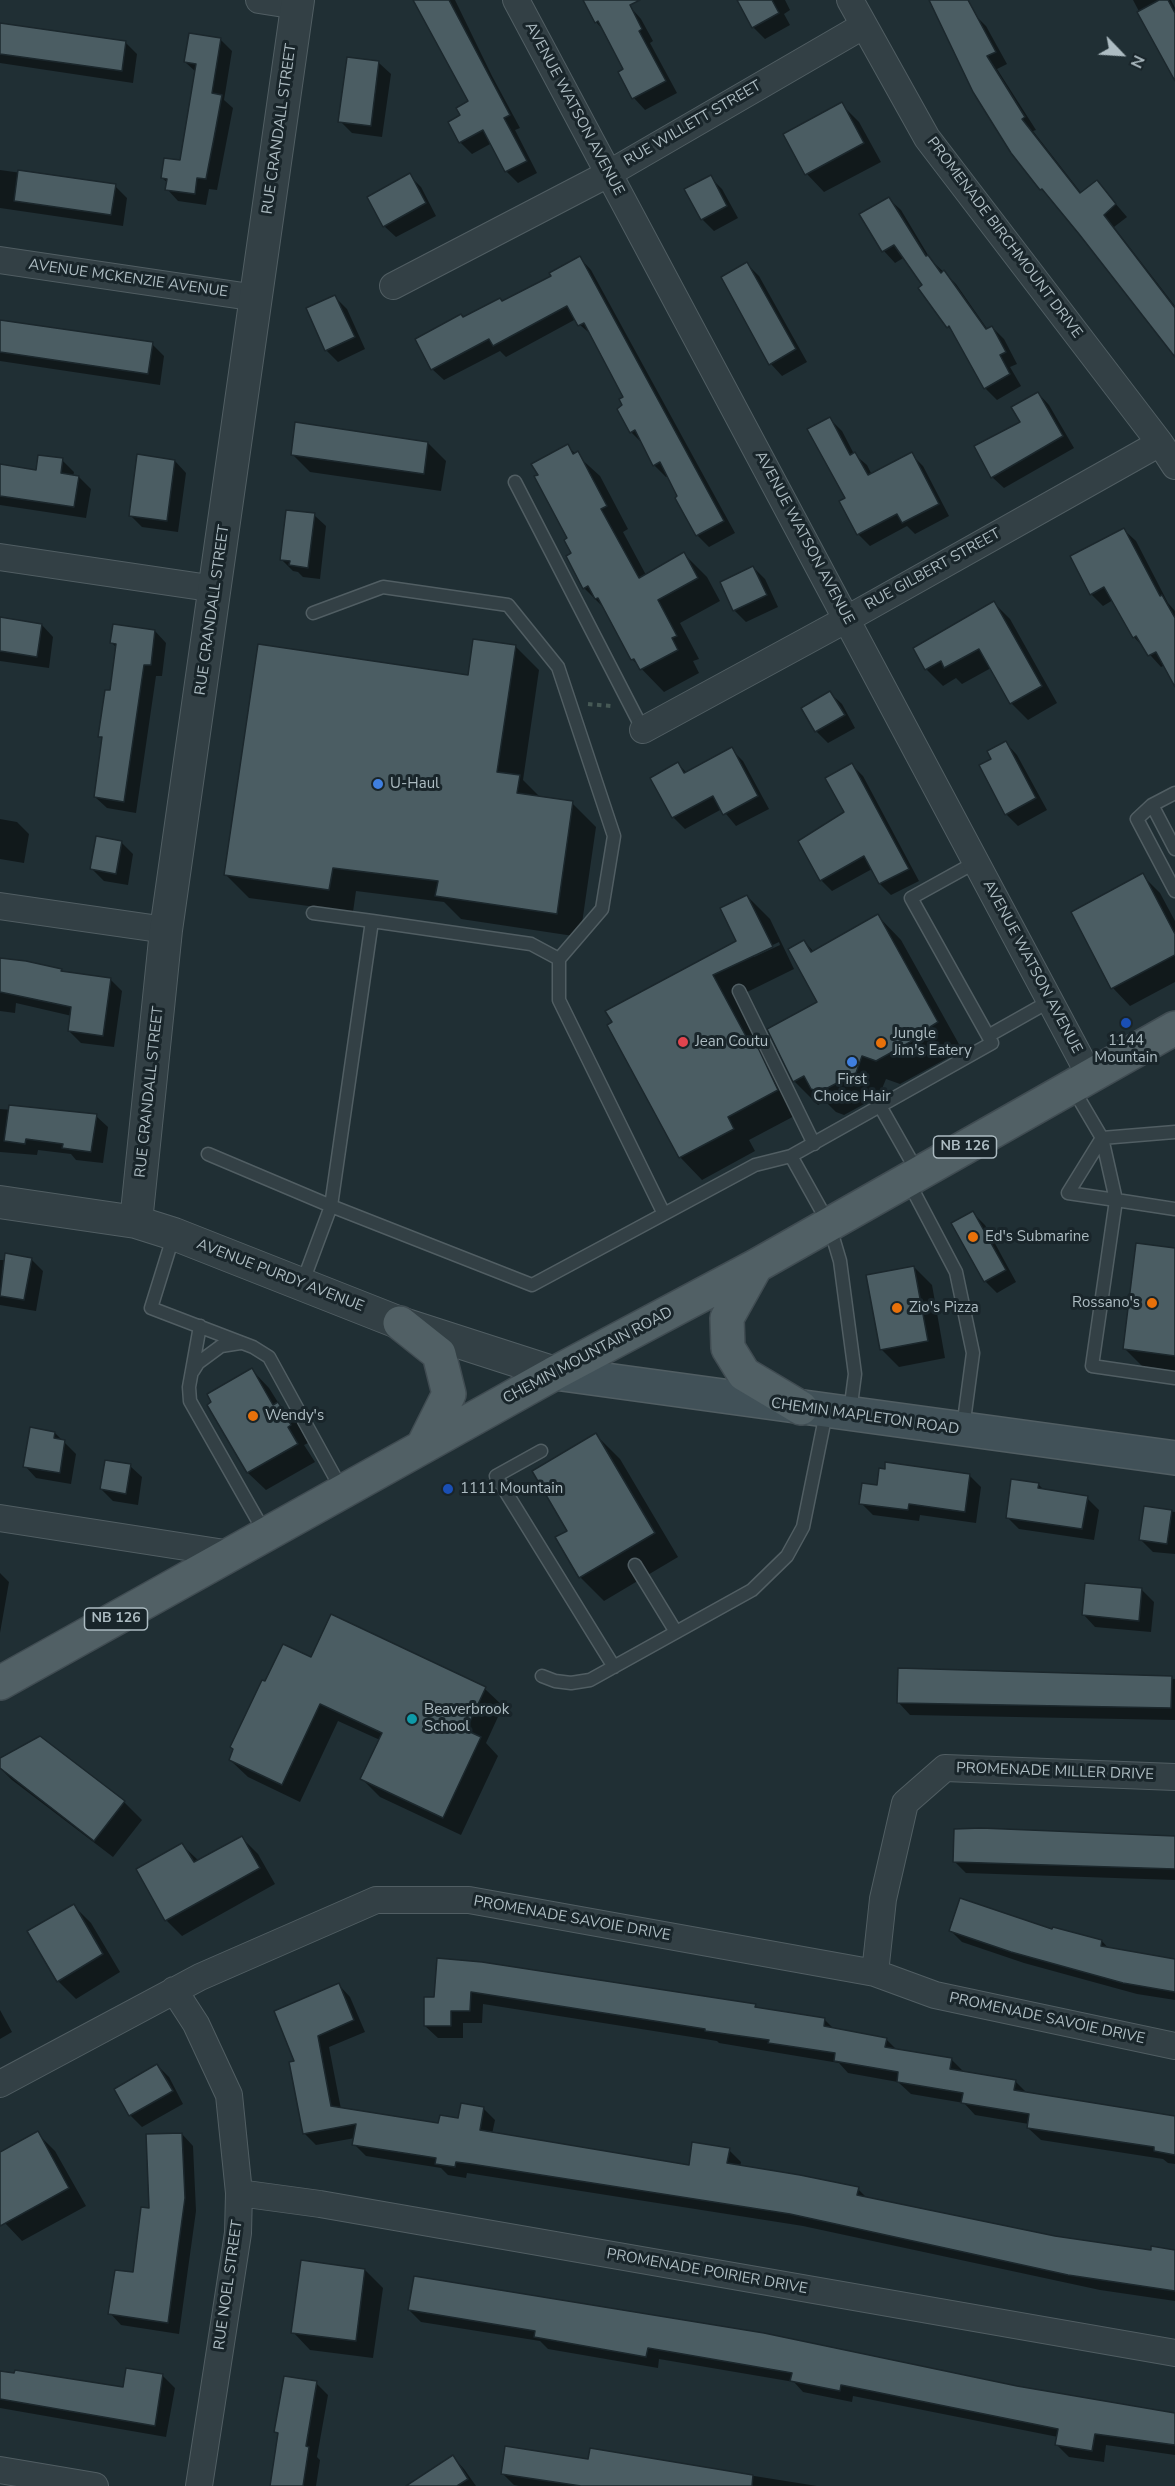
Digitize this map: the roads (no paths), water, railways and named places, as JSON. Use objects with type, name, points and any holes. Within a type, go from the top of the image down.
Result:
[{"type":"main road","name":"CHEMIN MOUNTAIN ROAD","points":[[0,1683],[555,1373],[756,1266],[1175,1028]]},
{"type":"main road","points":[[756,1266],[727,1318],[728,1348],[744,1374],[826,1412]]},
{"type":"main road","points":[[400,1323],[439,1354],[449,1394],[423,1446]]},
{"type":"main road","name":"CHEMIN MAPLETON ROAD","points":[[555,1373],[826,1412],[1175,1458]]},
{"type":"street","points":[[259,0],[298,3]]},
{"type":"street","name":"AVENUE WATSON AVENUE","points":[[516,0],[1050,1001],[1081,1081]]},
{"type":"street","name":"PROMENADE BIRCHMOUNT DRIVE","points":[[850,0],[927,138],[1160,443],[1175,466]]},
{"type":"street","name":"RUE CRANDALL STREET","points":[[136,1222],[166,930],[298,3]]},
{"type":"street","name":"RUE WILLETT STREET","points":[[393,286],[608,174],[863,26]]},
{"type":"street","name":"AVENUE MCKENZIE AVENUE","points":[[0,260],[257,298]]},
{"type":"street","name":"RUE GILBERT STREET","points":[[643,730],[847,619],[1160,443]]},
{"type":"street","points":[[0,557],[216,589]]},
{"type":"street","points":[[0,906],[166,930]]},
{"type":"street","name":"AVENUE PURDY AVENUE","points":[[0,1202],[136,1222],[174,1234],[400,1323],[555,1373]]},
{"type":"street","points":[[0,1518],[231,1554]]},
{"type":"street","name":"PROMENADE MILLER DRIVE","points":[[875,1973],[883,1899],[905,1803],[945,1768],[1175,1777]]},
{"type":"street","name":"PROMENADE SAVOIE DRIVE","points":[[0,2084],[174,1990],[376,1900],[469,1900],[875,1973],[935,1995],[1175,2046]]},
{"type":"street","name":"RUE NOEL STREET","points":[[174,1990],[196,2024],[229,2095],[239,2193],[238,2233],[199,2486]]},
{"type":"street","name":"PROMENADE POIRIER DRIVE","points":[[239,2193],[320,2204],[1175,2354]]},
{"type":"street","points":[[0,2470],[95,2486]]},
{"type":"lane","points":[[515,482],[643,730]]},
{"type":"lane","points":[[313,613],[383,587],[508,605],[558,667],[614,836],[602,909],[559,959],[559,1000],[664,1214]]},
{"type":"lane","points":[[1175,793],[1152,805],[1137,819],[1175,891]]},
{"type":"lane","points":[[1152,805],[1175,849]]},
{"type":"lane","points":[[208,1154],[532,1285],[755,1165],[791,1156],[814,1144],[992,1043],[911,898],[976,862]]},
{"type":"lane","points":[[313,913],[531,944],[559,959]]},
{"type":"lane","points":[[302,1284],[332,1206],[372,921]]},
{"type":"lane","points":[[739,991],[814,1144]]},
{"type":"lane","points":[[988,1036],[1050,1001]]},
{"type":"lane","points":[[1081,1081],[1102,1138],[1116,1200],[1092,1366],[1175,1378]]},
{"type":"lane","points":[[880,1106],[956,1272],[973,1353],[963,1430]]},
{"type":"lane","points":[[1102,1138],[1175,1132]]},
{"type":"lane","points":[[1102,1138],[1068,1193],[1175,1209]]},
{"type":"lane","points":[[542,1676],[571,1683],[591,1680],[752,1590],[787,1556],[803,1527],[826,1412],[855,1374],[840,1261],[829,1224],[791,1156]]},
{"type":"lane","points":[[174,1234],[151,1308],[244,1343],[269,1357],[343,1491]]},
{"type":"lane","points":[[200,1326],[189,1387],[190,1401],[265,1534]]},
{"type":"lane","points":[[192,1373],[198,1363],[221,1346],[232,1342],[244,1343]]},
{"type":"lane","points":[[541,1451],[496,1476],[614,1667]]},
{"type":"lane","points":[[635,1565],[676,1632]]},
{"type":"place","name":"U-Haul","points":[[378,784]]},
{"type":"place","name":"1144 Mountain","points":[[1126,1023]]},
{"type":"place","name":"Jean Coutu","points":[[683,1042]]},
{"type":"place","name":"Jungle Jim's Eatery","points":[[881,1043]]},
{"type":"place","name":"First Choice Hair","points":[[852,1062]]},
{"type":"place","name":"Ed's Submarine","points":[[973,1237]]},
{"type":"place","name":"Rossano's","points":[[1152,1303]]},
{"type":"place","name":"Zio's Pizza","points":[[897,1308]]},
{"type":"place","name":"Wendy's","points":[[253,1416]]},
{"type":"place","name":"1111 Mountain","points":[[448,1489]]},
{"type":"place","name":"Beaverbrook School","points":[[412,1719]]}]
